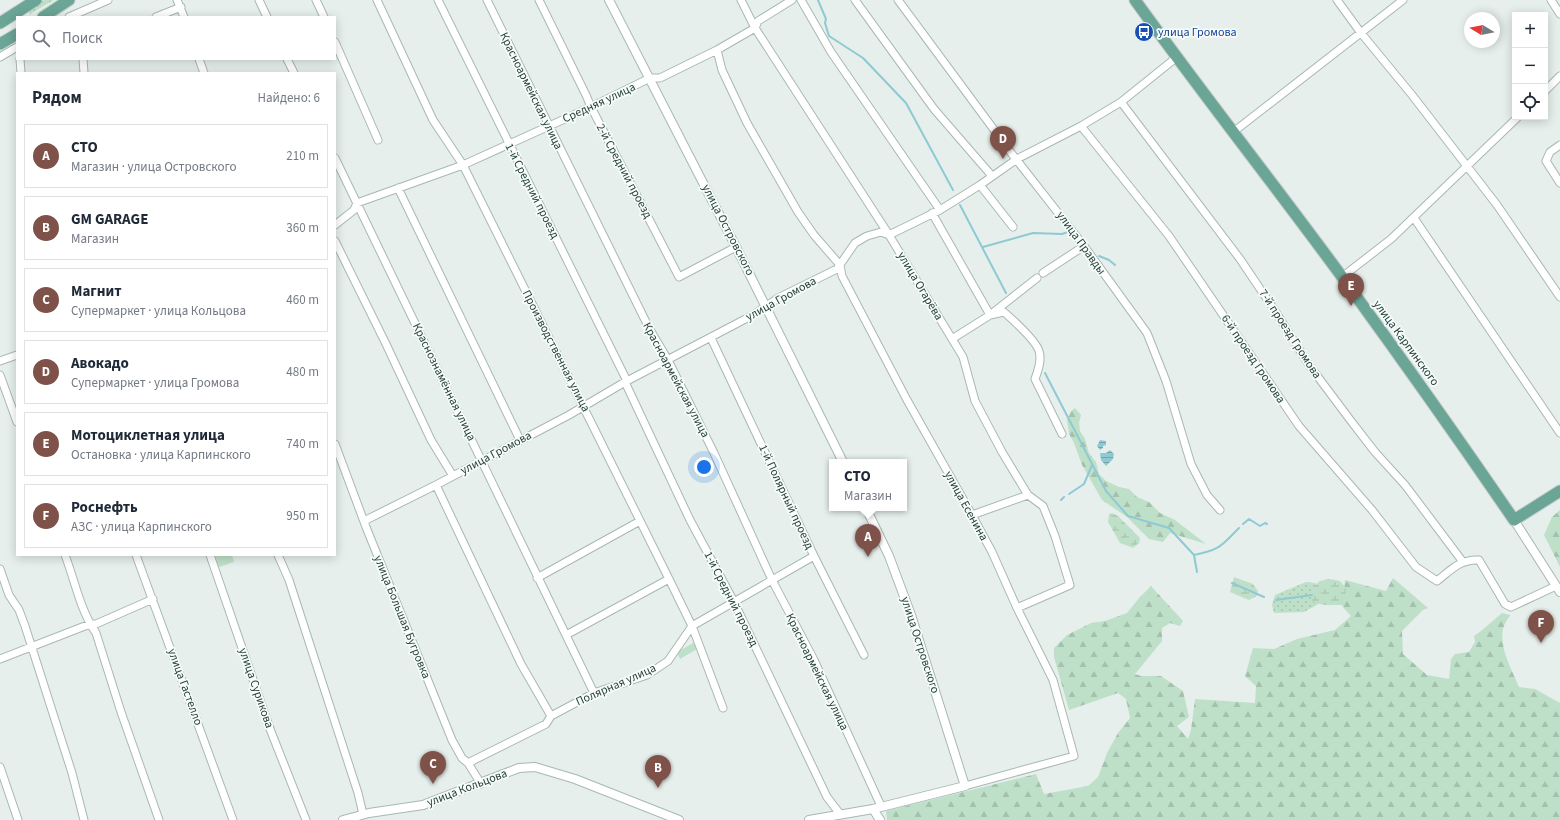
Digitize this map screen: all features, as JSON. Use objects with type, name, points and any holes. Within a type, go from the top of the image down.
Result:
[{"type":"main road","points":[[0,22],[36,0]]},
{"type":"main road","points":[[44,16],[69,0]]},
{"type":"main road","name":"улица Карпинского","points":[[1135,0],[1232,133],[1342,277],[1440,412],[1514,520]]},
{"type":"main road","points":[[11,16],[16,29]]},
{"type":"main road","points":[[2,43],[16,33]]},
{"type":"main road","points":[[1514,520],[1560,491]]},
{"type":"street","points":[[74,16],[108,0]]},
{"type":"street","points":[[177,0],[184,16]]},
{"type":"street","points":[[259,0],[267,16]]},
{"type":"street","points":[[316,0],[324,16]]},
{"type":"street","name":"Производственная улица","points":[[377,0],[433,120],[463,164],[692,626],[723,708]]},
{"type":"street","name":"1-й Средний проезд","points":[[438,0],[508,145],[626,382],[690,520],[734,602],[827,797],[840,814]]},
{"type":"street","name":"Красноармейская улица","points":[[487,0],[649,328],[668,360],[740,509],[772,580],[814,660],[881,806]]},
{"type":"street","name":"2-й Средний проезд","points":[[539,0],[591,107],[680,277],[736,247]]},
{"type":"street","name":"улица Островского","points":[[609,0],[767,307],[842,459]]},
{"type":"street","name":"улица Огарёва","points":[[741,0],[755,28],[889,235],[952,338],[963,357],[975,401],[1002,452],[1028,495],[1043,506],[1055,536],[1070,585],[1017,608]]},
{"type":"street","name":"Средняя улица","points":[[336,224],[354,210],[357,203],[463,164],[508,145],[650,78],[660,78],[717,50],[755,28],[758,21],[792,0]]},
{"type":"street","points":[[801,0],[831,52],[940,210]]},
{"type":"street","points":[[855,0],[934,109],[992,176]]},
{"type":"street","name":"улица Правды","points":[[898,0],[1084,246],[1147,333],[1166,381],[1191,464],[1207,495],[1220,510]]},
{"type":"street","points":[[1337,0],[1361,33],[1412,95],[1497,205],[1560,297]]},
{"type":"street","points":[[1232,133],[1403,0]]},
{"type":"street","points":[[1551,0],[1560,14]]},
{"type":"street","points":[[158,16],[181,7]]},
{"type":"street","points":[[336,44],[378,140]]},
{"type":"street","points":[[0,57],[16,48]]},
{"type":"street","points":[[717,50],[722,70],[747,123],[798,212],[814,235],[840,264]]},
{"type":"street","name":"улица Громова","points":[[364,521],[569,415],[626,382],[767,307],[778,298],[837,269],[850,249],[861,239],[881,232],[889,235],[940,210],[980,185],[1017,159],[1080,126],[1120,102],[1177,57]]},
{"type":"street","points":[[20,60],[21,72]]},
{"type":"street","points":[[83,60],[84,72]]},
{"type":"street","points":[[199,60],[204,72]]},
{"type":"street","points":[[288,60],[294,72]]},
{"type":"street","points":[[1548,88],[1560,76]]},
{"type":"street","name":"7-й проезд Громова","points":[[1120,102],[1240,259],[1309,365],[1374,452],[1405,485],[1463,562]]},
{"type":"street","points":[[1342,277],[1392,239],[1515,120]]},
{"type":"street","name":"6-й проезд Громова","points":[[1080,126],[1169,236],[1299,426],[1372,510],[1416,568],[1437,581],[1463,562]]},
{"type":"street","points":[[1560,145],[1550,152],[1546,161],[1560,184]]},
{"type":"street","name":"Краснознамённая улица","points":[[336,160],[594,693]]},
{"type":"street","points":[[980,185],[1013,227]]},
{"type":"street","points":[[398,188],[520,440]]},
{"type":"street","points":[[932,213],[990,315]]},
{"type":"street","points":[[1414,218],[1560,433]]},
{"type":"street","points":[[336,243],[431,440],[453,476]]},
{"type":"street","points":[[1043,273],[1084,246]]},
{"type":"street","name":"улица Есенина","points":[[840,264],[842,276],[903,393],[992,552],[1017,608],[1054,680],[1074,756],[965,786]]},
{"type":"street","points":[[952,338],[990,315],[1037,278]]},
{"type":"street","points":[[990,315],[1004,312],[1032,340],[1039,351],[1039,369],[1035,379],[1062,434]]},
{"type":"street","name":"1-й Полярный проезд","points":[[710,338],[814,556],[864,655]]},
{"type":"street","points":[[0,360],[16,355]]},
{"type":"street","points":[[0,375],[16,419]]},
{"type":"street","name":"улица Большая Бугровка","points":[[336,447],[364,521],[452,740],[462,758],[468,763],[481,784]]},
{"type":"street","points":[[436,485],[521,664],[551,716]]},
{"type":"street","points":[[972,515],[1028,495]]},
{"type":"street","name":"улица Островского","points":[[868,511],[890,556],[911,615],[965,786]]},
{"type":"street","name":"улица Карпинского","points":[[1514,520],[1558,589]]},
{"type":"street","points":[[537,578],[640,521]]},
{"type":"street","points":[[65,556],[83,607],[90,624],[96,633],[121,712],[159,820]]},
{"type":"street","name":"улица Гастелло","points":[[136,556],[153,598],[232,820]]},
{"type":"street","name":"улица Сурикова","points":[[210,556],[270,729],[306,820]]},
{"type":"street","points":[[278,556],[289,580],[358,793],[368,816]]},
{"type":"street","name":"Полярная улица","points":[[468,763],[546,724],[551,716],[594,693],[647,674],[668,661],[692,626],[814,556]]},
{"type":"street","points":[[1463,562],[1479,560],[1505,604],[1511,607],[1558,589]]},
{"type":"street","points":[[0,569],[9,596],[18,610],[25,626],[72,773],[84,820]]},
{"type":"street","points":[[566,635],[669,579]]},
{"type":"street","points":[[0,659],[90,624],[96,624],[153,598]]},
{"type":"street","points":[[0,767],[18,820]]},
{"type":"street","name":"улица Кольцова","points":[[343,820],[423,805],[481,784],[519,768],[535,767],[575,779],[679,820]]},
{"type":"street","points":[[809,820],[873,809],[965,786]]},
{"type":"street","points":[[873,809],[880,820]]},
{"type":"green space","points":[[44,0],[54,0],[30,14],[28,10]]},
{"type":"green space","points":[[1075,408],[1081,415],[1079,423],[1080,431],[1085,439],[1089,453],[1096,462],[1099,474],[1106,481],[1119,487],[1129,489],[1137,497],[1149,502],[1160,513],[1175,520],[1206,544],[1170,533],[1163,542],[1149,539],[1127,517],[1102,500],[1082,465],[1069,434],[1067,420],[1071,411]]},
{"type":"green space","points":[[1560,510],[1560,567],[1544,535],[1552,517]]},
{"type":"green space","points":[[1112,513],[1118,516],[1140,538],[1139,543],[1133,548],[1120,543],[1108,522],[1109,514]]},
{"type":"green space","points":[[215,556],[232,556],[234,562],[219,567]]},
{"type":"green space","points":[[1234,577],[1253,584],[1258,591],[1257,596],[1249,600],[1230,592]]},
{"type":"green space","points":[[1393,578],[1428,608],[1423,610],[1402,631],[1403,654],[1427,675],[1449,679],[1451,659],[1455,654],[1469,652],[1475,642],[1474,636],[1502,613],[1510,615],[1503,629],[1503,644],[1504,651],[1519,687],[1535,689],[1560,703],[1560,820],[887,820],[886,811],[1036,774],[1044,794],[1088,786],[1098,777],[1107,753],[1118,733],[1130,718],[1126,699],[1118,693],[1069,710],[1054,657],[1054,648],[1067,635],[1091,623],[1105,621],[1127,613],[1151,586],[1183,621],[1180,626],[1170,623],[1162,628],[1162,641],[1135,674],[1141,676],[1161,676],[1183,691],[1189,717],[1177,726],[1188,739],[1191,730],[1195,699],[1255,703],[1256,686],[1245,676],[1253,648],[1274,649],[1297,639],[1335,630],[1351,616],[1342,606],[1345,580],[1386,591]]},
{"type":"green space","points":[[1329,579],[1340,581],[1346,588],[1344,605],[1323,605],[1312,601],[1311,588],[1320,581]]},
{"type":"green space","points":[[1306,582],[1315,583],[1323,590],[1324,601],[1304,612],[1274,613],[1272,605],[1275,595]]},
{"type":"green space","points":[[695,642],[697,649],[680,659],[677,652]]},
{"type":"water","points":[[1100,440],[1106,441],[1106,445],[1100,450],[1097,446]]},
{"type":"water","points":[[1110,450],[1114,454],[1113,459],[1106,466],[1101,460],[1100,453],[1106,453]]},
{"type":"waterway","points":[[818,0],[826,19],[825,23],[829,36],[863,58],[906,103],[953,190]]},
{"type":"waterway","points":[[960,205],[1006,293]]},
{"type":"waterway","points":[[983,247],[1033,233],[1062,234],[1071,231]]},
{"type":"waterway","points":[[1099,256],[1109,260],[1115,265]]},
{"type":"waterway","points":[[1045,373],[1106,491],[1128,516],[1169,528],[1194,555],[1215,549],[1239,528]]},
{"type":"waterway","points":[[1069,494],[1084,484],[1092,465]]},
{"type":"waterway","points":[[1061,500],[1064,497]]},
{"type":"waterway","points":[[1243,524],[1249,519],[1260,526],[1265,523],[1267,524]]},
{"type":"waterway","points":[[1194,555],[1197,572]]},
{"type":"waterway","points":[[1232,583],[1264,597]]},
{"type":"waterway","points":[[1276,600],[1312,595]]},
{"type":"place","name":"улица Громова","points":[[1144,32]]},
{"type":"place","name":"Авокадо","points":[[1003,159]]},
{"type":"place","name":"Мотоциклетная улица","points":[[1351,306]]},
{"type":"place","name":"СТО","points":[[868,557]]},
{"type":"place","name":"Роснефть","points":[[1541,643]]},
{"type":"place","name":"Магнит","points":[[433,784]]},
{"type":"place","name":"GM GARAGE","points":[[658,788]]}]
